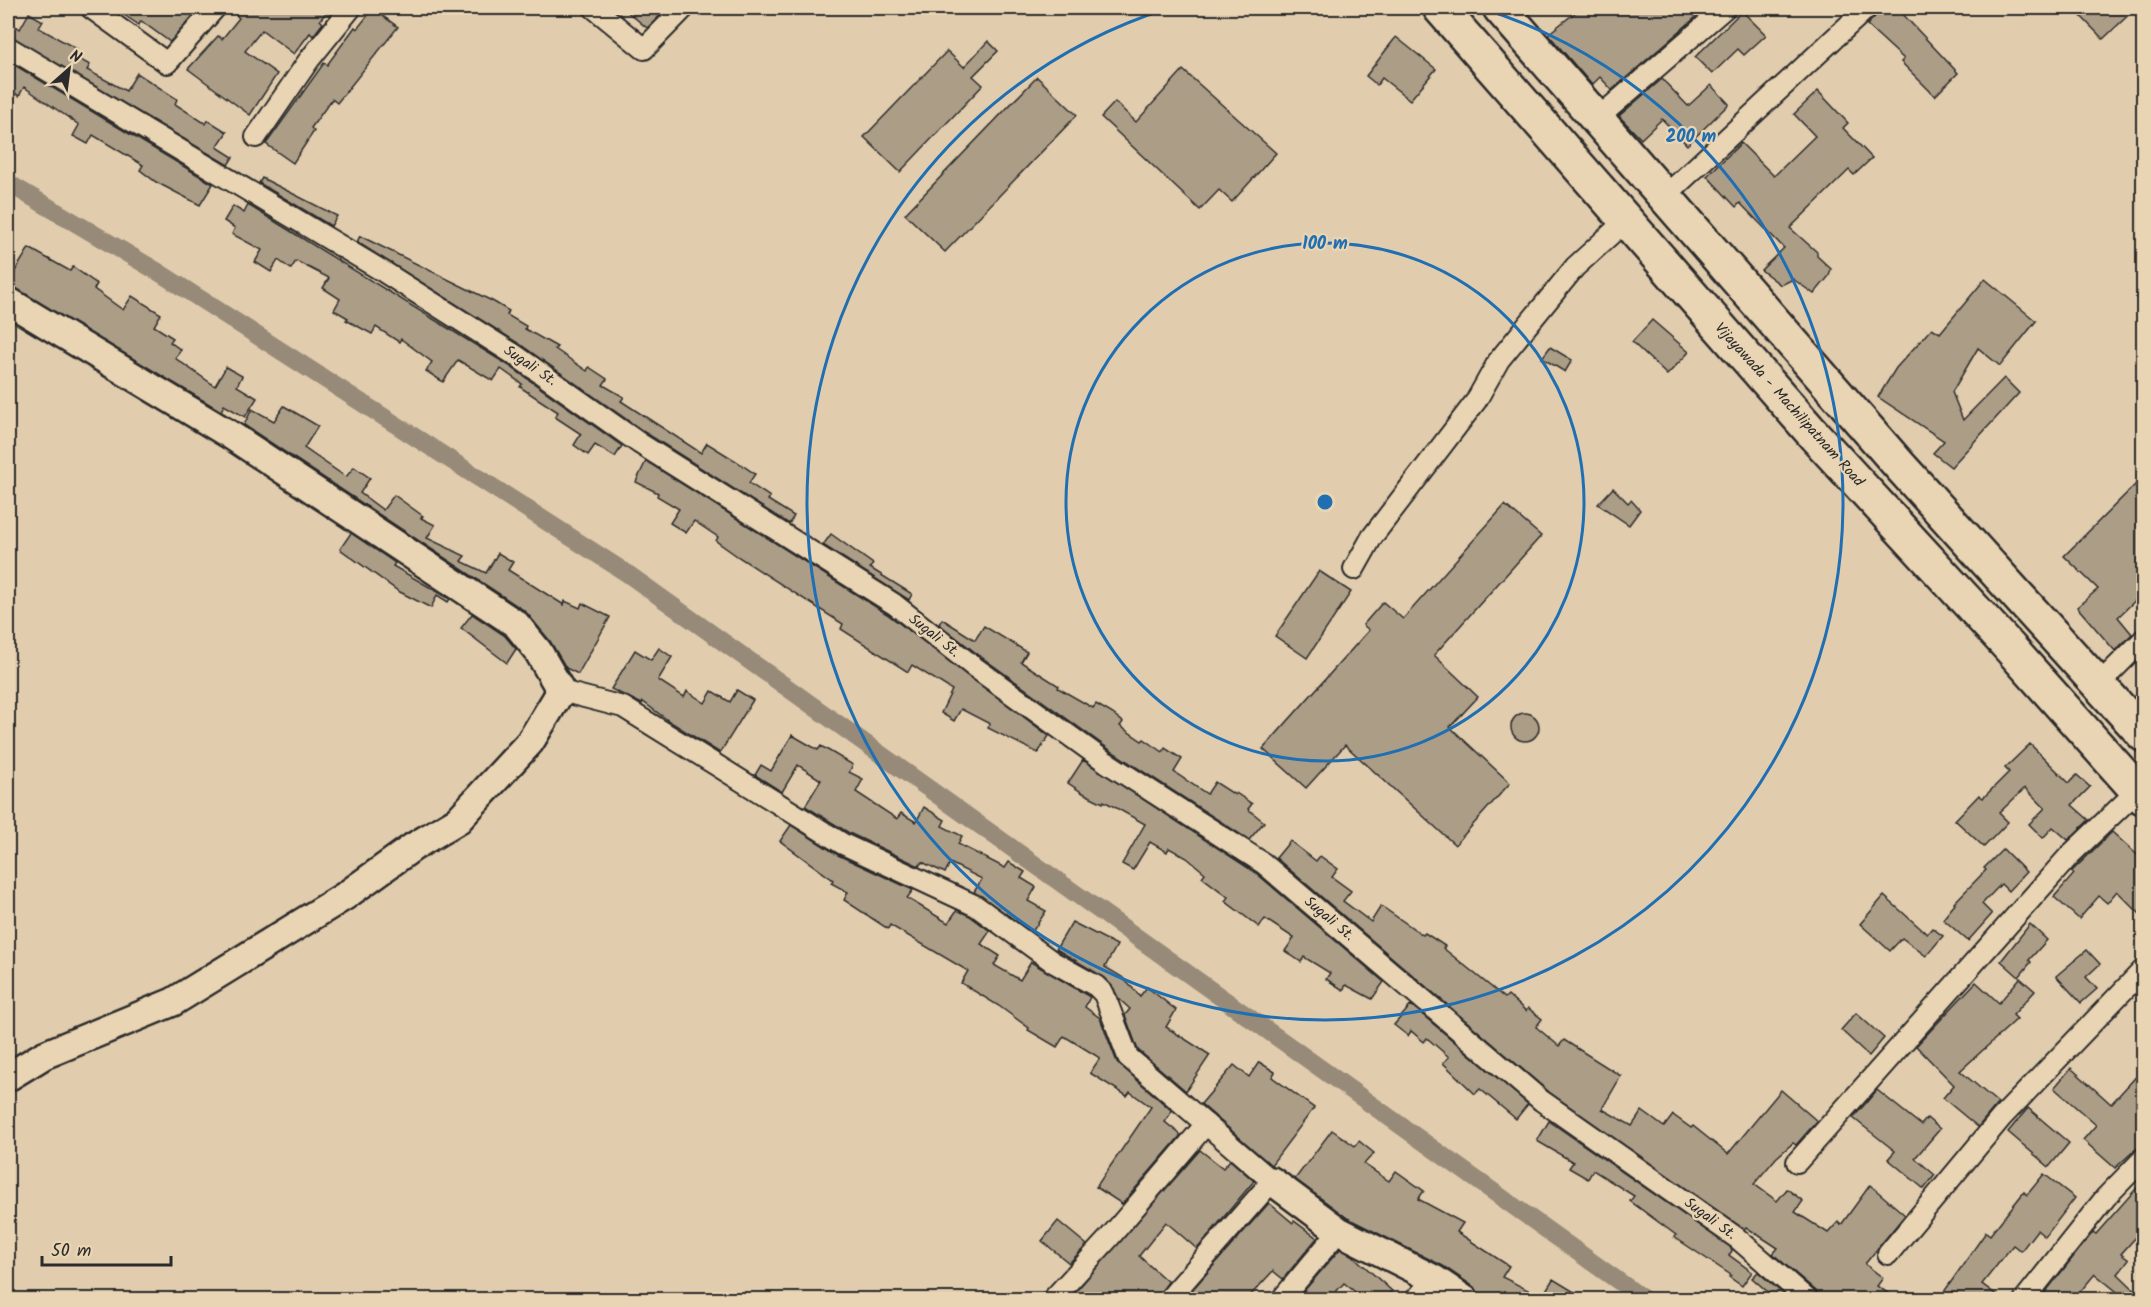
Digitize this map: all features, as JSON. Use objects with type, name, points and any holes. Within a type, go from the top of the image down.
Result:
[{"type":"highway","name":"Vijayawada - Machilipatnam Road","points":[[1440,8],[1815,436],[2010,648],[2140,795]]},
{"type":"highway","points":[[1500,8],[1892,457],[2144,735]]},
{"type":"street","points":[[92,8],[167,63],[215,8]]},
{"type":"street","points":[[256,136],[309,60],[351,8]]},
{"type":"street","points":[[594,8],[644,50],[684,8]]},
{"type":"street","points":[[1598,118],[1725,8]]},
{"type":"street","points":[[1664,196],[1868,8]]},
{"type":"street","name":"Sugali St.","points":[[8,47],[384,272],[515,355],[639,443],[894,604],[973,666],[1106,762],[1263,863],[1542,1101],[1737,1238],[1808,1299]]},
{"type":"street","points":[[1354,569],[1372,537],[1476,401],[1499,360],[1575,267],[1622,224],[1623,217]]},
{"type":"street","points":[[8,301],[232,436],[516,624],[538,651],[561,691],[624,707],[843,843],[976,906],[1053,962],[1096,986],[1104,994],[1128,1057],[1272,1180],[1339,1231],[1434,1279],[1465,1299]]},
{"type":"street","points":[[2098,684],[2144,639]]},
{"type":"street","points":[[8,1077],[44,1055],[173,1002],[345,896],[413,847],[458,820],[530,742],[561,691]]},
{"type":"street","points":[[1797,1162],[2070,855],[2140,795]]},
{"type":"street","points":[[1888,1254],[2001,1118],[2144,969]]},
{"type":"street","points":[[1052,1299],[1109,1238],[1206,1124]]},
{"type":"street","points":[[2024,1299],[2106,1197],[2144,1158]]},
{"type":"street","points":[[1168,1299],[1272,1180]]},
{"type":"street","points":[[1281,1299],[1339,1231]]},
{"type":"street","points":[[1415,1299],[1434,1279]]},
{"type":"building","points":[[114,8],[200,8],[170,42],[141,21],[139,25]]},
{"type":"building","points":[[242,8],[330,8],[320,20],[323,23],[313,36],[310,33],[294,54],[262,30],[245,51],[277,74],[250,115],[188,69],[218,36],[222,39],[239,18],[236,15]]},
{"type":"building","points":[[623,8],[668,8],[647,28]]},
{"type":"building","points":[[1581,8],[1688,8],[1696,17],[1612,90],[1600,77],[1592,85],[1548,34]]},
{"type":"building","points":[[1883,8],[1897,8],[1958,73],[1935,96],[1901,62],[1904,59],[1867,25]]},
{"type":"building","points":[[2073,8],[2136,8],[2103,39]]},
{"type":"building","points":[[373,9],[398,27],[337,103],[332,99],[311,128],[314,131],[293,163],[266,144],[324,63],[327,65],[355,27],[357,29]]},
{"type":"building","points":[[1742,11],[1766,35],[1744,55],[1738,49],[1712,74],[1695,57]]},
{"type":"building","points":[[29,13],[43,21],[39,28],[77,49],[73,56],[90,65],[87,70],[126,91],[137,73],[177,99],[175,104],[206,124],[208,120],[227,132],[217,147],[233,157],[228,165],[8,35],[8,22],[20,29]]},
{"type":"building","points":[[1396,37],[1436,69],[1410,100],[1382,78],[1377,85],[1366,76]]},
{"type":"building","points":[[988,41],[998,51],[973,76],[983,85],[900,172],[864,137],[947,51],[964,67]]},
{"type":"building","points":[[8,61],[213,184],[200,205],[156,182],[140,170],[143,165],[93,135],[88,144],[73,136],[79,125],[24,87],[19,96],[8,89]]},
{"type":"building","points":[[1183,70],[1276,153],[1232,202],[1219,190],[1200,210],[1101,117],[1115,102],[1136,122]]},
{"type":"building","points":[[1037,77],[1077,115],[945,252],[905,214]]},
{"type":"building","points":[[1662,79],[1688,106],[1711,85],[1729,104],[1687,145],[1662,119],[1641,139],[1619,116]]},
{"type":"building","points":[[1818,91],[1848,123],[1843,128],[1872,158],[1854,175],[1849,170],[1790,228],[1817,252],[1817,256],[1831,269],[1829,276],[1814,294],[1793,279],[1781,285],[1761,270],[1784,248],[1740,203],[1736,207],[1707,176],[1741,143],[1774,176],[1815,136],[1794,114]]},
{"type":"building","points":[[262,178],[337,216],[331,226],[259,183]]},
{"type":"building","points":[[248,205],[508,365],[622,446],[615,457],[595,445],[588,455],[574,445],[581,434],[555,417],[558,412],[520,387],[522,384],[501,369],[493,381],[458,360],[443,382],[426,371],[432,362],[401,339],[399,342],[376,327],[372,334],[346,320],[348,318],[334,310],[340,299],[323,288],[329,278],[296,261],[291,269],[278,260],[271,272],[255,262],[262,250],[232,234],[235,228],[224,221],[233,206],[244,213]]},
{"type":"building","points":[[360,236],[494,302],[509,311],[507,315],[526,326],[525,329],[557,347],[555,349],[587,371],[589,367],[607,379],[603,385],[624,397],[621,401],[701,453],[707,443],[736,461],[755,474],[749,483],[770,497],[768,500],[794,516],[789,524],[646,433],[521,345],[357,242]]},
{"type":"building","points":[[29,248],[70,271],[73,267],[97,284],[94,289],[123,310],[132,296],[161,314],[154,326],[173,338],[170,342],[181,350],[175,358],[215,386],[226,367],[242,376],[237,386],[257,398],[245,417],[224,405],[221,411],[8,285],[8,267],[15,271]]},
{"type":"building","points":[[1985,279],[2036,321],[2000,366],[1978,348],[1952,392],[1963,420],[2004,378],[2019,393],[1951,467],[1933,453],[1944,441],[1878,397],[1896,368],[1932,328],[1940,333]]},
{"type":"building","points":[[1652,320],[1689,352],[1667,375],[1632,342]]},
{"type":"building","points":[[1550,347],[1572,360],[1565,372],[1542,358]]},
{"type":"building","points":[[284,406],[318,426],[304,448],[346,477],[354,467],[370,478],[360,493],[383,510],[394,495],[423,516],[421,518],[435,525],[427,538],[465,556],[461,561],[486,573],[498,553],[513,562],[508,570],[564,605],[565,601],[580,608],[582,603],[610,617],[578,674],[566,668],[550,641],[525,611],[244,425],[252,409],[274,421]]},
{"type":"building","points":[[646,461],[887,614],[1049,736],[1038,753],[988,728],[990,724],[961,709],[954,721],[941,713],[952,690],[912,665],[908,672],[841,629],[843,624],[737,556],[716,541],[718,537],[694,521],[686,533],[670,523],[679,509],[657,496],[658,493],[636,482]]},
{"type":"building","points":[[2144,476],[2144,592],[2118,617],[2132,634],[2115,651],[2077,607],[2098,589],[2064,556]]},
{"type":"building","points":[[1613,488],[1628,503],[1631,500],[1640,510],[1629,525],[1598,504]]},
{"type":"building","points":[[1505,505],[1541,536],[1434,655],[1478,697],[1450,727],[1510,783],[1455,845],[1345,745],[1306,788],[1263,749],[1369,630],[1363,625],[1383,602],[1403,619]]},
{"type":"building","points":[[351,533],[395,563],[393,566],[450,599],[448,602],[437,595],[431,608],[398,591],[340,549]]},
{"type":"building","points":[[831,534],[873,564],[870,568],[912,594],[909,600],[823,545]]},
{"type":"building","points":[[1319,571],[1351,592],[1307,658],[1275,636]]},
{"type":"building","points":[[472,614],[505,636],[516,649],[507,663],[461,628]]},
{"type":"building","points":[[942,619],[975,640],[984,626],[1027,652],[1021,662],[1059,686],[1058,688],[1093,708],[1096,704],[1123,722],[1120,726],[1142,741],[1144,739],[1163,752],[1165,748],[1182,759],[1174,772],[1207,794],[1215,782],[1235,795],[1236,793],[1252,804],[1248,809],[1264,822],[1249,840],[1113,752],[980,656],[939,624]]},
{"type":"building","points":[[659,648],[672,657],[658,680],[684,697],[687,691],[705,703],[712,691],[730,702],[737,690],[753,700],[720,753],[643,702],[642,704],[611,689],[635,650],[651,660]]},
{"type":"building","points":[[1525,713],[1535,717],[1539,727],[1535,737],[1525,741],[1515,737],[1511,727],[1515,717]]},
{"type":"building","points":[[792,735],[818,750],[821,746],[853,765],[849,772],[863,779],[856,792],[897,819],[901,813],[916,822],[924,807],[945,820],[942,826],[962,836],[958,844],[1005,868],[1009,862],[1025,872],[1021,878],[1036,887],[1028,901],[1046,911],[1032,932],[974,892],[982,879],[950,863],[945,873],[922,862],[919,866],[849,833],[805,806],[821,780],[798,765],[782,792],[755,775],[761,765],[771,771]]},
{"type":"building","points":[[2030,744],[2069,783],[2077,775],[2090,787],[2072,805],[2089,820],[2068,840],[2053,827],[2043,838],[2029,824],[2045,808],[2025,788],[1999,813],[2008,822],[1984,847],[1955,820],[1979,795],[1983,798],[2009,772],[2005,768]]},
{"type":"building","points":[[1083,760],[1256,873],[1384,982],[1372,999],[1346,985],[1343,990],[1326,979],[1330,973],[1304,957],[1301,962],[1285,951],[1294,938],[1265,919],[1259,927],[1225,901],[1228,897],[1202,877],[1205,873],[1187,858],[1169,848],[1167,852],[1150,842],[1133,870],[1122,864],[1145,824],[1068,783]]},
{"type":"building","points":[[791,825],[838,855],[913,890],[907,898],[948,923],[957,910],[970,916],[990,931],[981,944],[1000,956],[994,965],[1020,980],[1031,962],[1090,997],[1085,1007],[1100,1018],[1117,1062],[1172,1111],[1165,1122],[1181,1135],[1122,1204],[1096,1187],[1151,1107],[1130,1092],[1127,1096],[1090,1073],[1100,1058],[1064,1036],[1057,1047],[1028,1030],[1029,1028],[999,1006],[961,983],[968,971],[890,925],[888,929],[844,900],[848,892],[831,883],[833,880],[780,841]]},
{"type":"building","points":[[2112,832],[2144,861],[2144,918],[2117,891],[2107,903],[2099,896],[2079,919],[2054,897],[2074,874],[2071,872]]},
{"type":"building","points":[[1290,841],[1316,861],[1320,856],[1338,869],[1332,877],[1351,891],[1343,901],[1371,922],[1381,906],[1423,935],[1425,933],[1445,946],[1443,948],[1505,998],[1508,995],[1526,1011],[1528,1008],[1542,1019],[1536,1027],[1559,1046],[1564,1040],[1621,1076],[1602,1109],[1632,1126],[1642,1111],[1664,1127],[1673,1115],[1691,1128],[1693,1126],[1728,1154],[1781,1090],[1817,1121],[1796,1145],[1793,1143],[1776,1158],[1754,1184],[1777,1201],[1787,1189],[1803,1201],[1795,1212],[1828,1233],[1838,1222],[1841,1225],[1870,1185],[1905,1215],[1865,1264],[1883,1278],[1877,1286],[1897,1299],[1820,1299],[1816,1291],[1773,1254],[1778,1248],[1746,1227],[1744,1229],[1549,1092],[1276,858]]},
{"type":"building","points":[[2003,849],[2026,872],[2008,891],[2001,884],[1982,904],[1992,914],[1968,941],[1943,919],[1954,903],[1986,870],[1984,868]]},
{"type":"building","points":[[1884,896],[1927,934],[1932,928],[1943,936],[1926,956],[1902,938],[1890,951],[1860,924]]},
{"type":"building","points":[[1072,922],[1117,945],[1105,967],[1122,977],[1140,996],[1147,987],[1176,1010],[1166,1027],[1210,1055],[1186,1091],[1138,1050],[1125,1015],[1130,1009],[1119,999],[1112,986],[1102,976],[1056,949]]},
{"type":"building","points":[[2030,924],[2047,940],[2029,960],[2031,962],[2019,977],[2001,961]]},
{"type":"building","points":[[2087,950],[2100,964],[2086,977],[2097,989],[2081,1003],[2056,976]]},
{"type":"building","points":[[2020,978],[2035,991],[2013,1015],[2017,1019],[1960,1071],[1998,1103],[1978,1127],[1943,1098],[1954,1085],[1916,1046],[1976,982],[1999,1003]]},
{"type":"building","points":[[1411,1005],[1528,1104],[1516,1119],[1480,1089],[1475,1094],[1443,1063],[1449,1057],[1427,1038],[1424,1042],[1411,1031],[1408,1036],[1394,1025]]},
{"type":"building","points":[[1856,1013],[1884,1038],[1869,1056],[1841,1030]]},
{"type":"building","points":[[1259,1062],[1275,1072],[1272,1077],[1314,1108],[1271,1165],[1201,1104],[1234,1065],[1249,1077]]},
{"type":"building","points":[[2071,1068],[2111,1104],[2144,1068],[2144,1146],[2136,1149],[2115,1168],[2083,1140],[2096,1125],[2054,1088]]},
{"type":"building","points":[[1877,1090],[1921,1125],[1927,1118],[1940,1129],[1915,1158],[1935,1175],[1924,1189],[1888,1159],[1895,1151],[1853,1118]]},
{"type":"building","points":[[2028,1108],[2069,1143],[2049,1167],[2008,1132]]},
{"type":"building","points":[[1549,1121],[1730,1247],[1732,1251],[1729,1255],[1752,1272],[1742,1286],[1729,1277],[1731,1275],[1674,1237],[1676,1235],[1630,1201],[1634,1196],[1593,1170],[1588,1179],[1569,1168],[1573,1162],[1537,1141]]},
{"type":"building","points":[[1332,1130],[1355,1146],[1359,1141],[1374,1153],[1364,1164],[1389,1181],[1396,1171],[1424,1191],[1418,1199],[1463,1223],[1457,1232],[1509,1266],[1502,1277],[1542,1297],[1553,1279],[1586,1299],[1480,1299],[1474,1287],[1443,1266],[1347,1218],[1295,1179]]},
{"type":"building","points":[[1200,1150],[1223,1168],[1230,1160],[1254,1181],[1197,1249],[1166,1222],[1139,1256],[1168,1282],[1156,1299],[1069,1299]]},
{"type":"building","points":[[2044,1174],[2075,1198],[2045,1237],[2037,1230],[2021,1251],[2013,1245],[1982,1284],[2002,1299],[1939,1299],[1986,1232],[1990,1235],[2024,1192],[2027,1195]]},
{"type":"building","points":[[2144,1176],[2144,1228],[2121,1254],[2129,1260],[2118,1274],[2144,1299],[2126,1299],[2095,1274],[2074,1299],[2040,1299],[2093,1232],[2096,1234],[2143,1181],[2140,1179]]},
{"type":"building","points":[[1269,1203],[1293,1223],[1294,1221],[1317,1238],[1283,1279],[1273,1271],[1247,1299],[1184,1299]]},
{"type":"building","points":[[1058,1221],[1087,1245],[1069,1263],[1042,1241]]},
{"type":"building","points":[[1340,1249],[1353,1256],[1392,1291],[1384,1299],[1364,1299],[1344,1283],[1333,1295],[1330,1292],[1322,1299],[1297,1299]]},
{"type":"building","points":[[1758,1272],[1789,1299],[1776,1299],[1752,1278]]},
{"type":"waterway","points":[[8,183],[160,273],[628,574],[1645,1300]]}]
